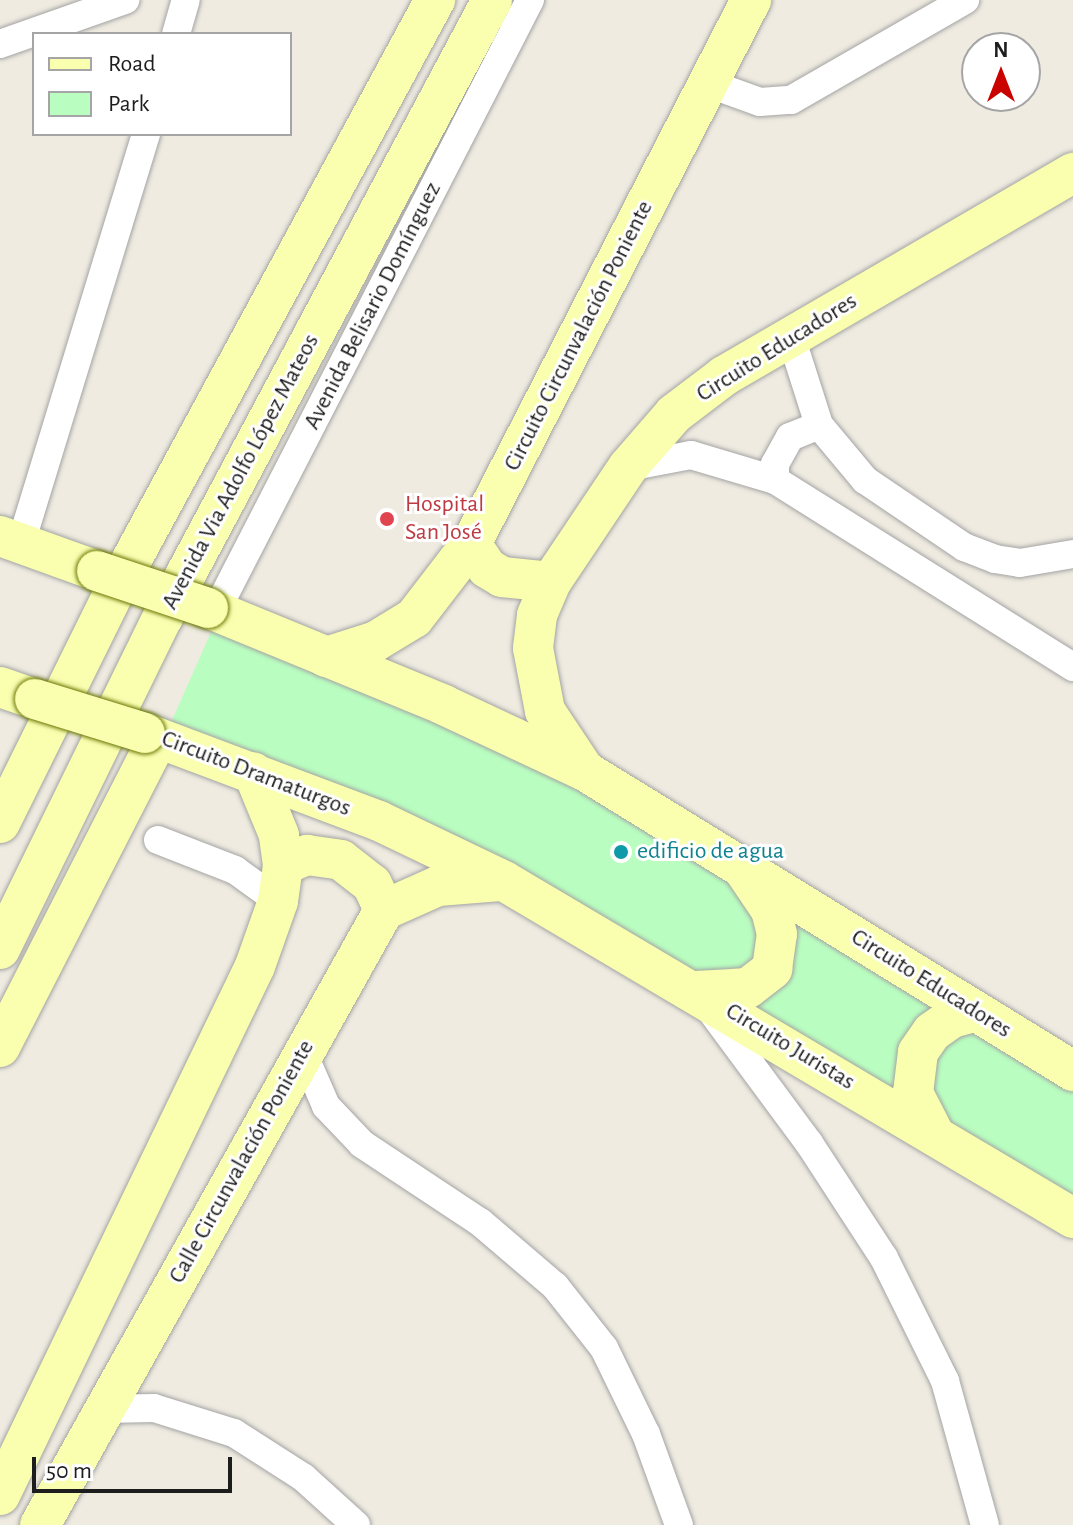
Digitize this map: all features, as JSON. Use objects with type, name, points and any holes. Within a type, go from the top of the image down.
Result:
[{"type":"main road","points":[[0,823],[113,594],[435,0]]},
{"type":"main road","name":"Avenida Via Adolfo López Mateos","points":[[0,949],[163,617],[492,0]]},
{"type":"main road","name":"Circuito Circunvalación Poniente","points":[[326,657],[376,641],[414,618],[471,544],[751,0]]},
{"type":"main road","name":"Circuito Educadores","points":[[585,771],[545,711],[537,676],[537,615],[551,582],[628,467],[674,414],[791,337],[1073,173]]},
{"type":"main road","name":"Circuito Educadores","points":[[11,539],[212,610],[585,771],[1073,1071]]},
{"type":"main road","points":[[471,544],[487,568],[502,577],[551,582]]},
{"type":"main road","name":"Circuito Dramaturgos","points":[[18,693],[152,735],[253,772],[379,821],[504,881]]},
{"type":"main road","points":[[0,1047],[152,735]]},
{"type":"main road","points":[[0,1495],[10,1460],[225,1033],[280,883],[279,835],[253,772]]},
{"type":"main road","points":[[280,883],[307,855],[341,860],[372,884],[384,910],[438,886],[504,881]]},
{"type":"main road","points":[[696,991],[748,988],[772,969],[777,934],[771,910],[739,865]]},
{"type":"main road","name":"Circuito Juristas","points":[[504,881],[932,1130],[1073,1218]]},
{"type":"main road","name":"Calle Circunvalación Poniente","points":[[40,1525],[102,1409],[384,910]]},
{"type":"main road","points":[[932,1130],[913,1093],[918,1052],[932,1032],[952,1018],[975,1012]]},
{"type":"street","points":[[34,32],[125,0]]},
{"type":"street","points":[[177,32],[186,0]]},
{"type":"street","name":"Avenida Belisario Domínguez","points":[[212,610],[530,0]]},
{"type":"street","points":[[710,84],[760,102],[791,100],[965,0]]},
{"type":"street","points":[[0,44],[32,33]]},
{"type":"street","points":[[11,539],[145,136]]},
{"type":"street","points":[[791,337],[819,425],[865,480],[964,547],[1020,563],[1073,554]]},
{"type":"street","points":[[775,480],[775,464],[790,437],[819,425]]},
{"type":"street","points":[[628,467],[691,455],[775,480],[1072,665]]},
{"type":"street","points":[[158,840],[235,870],[280,883]]},
{"type":"street","points":[[696,991],[809,1143],[884,1258],[945,1381],[985,1525]]},
{"type":"street","points":[[303,1053],[326,1106],[362,1144],[480,1222],[555,1286],[604,1348],[646,1434],[679,1525]]},
{"type":"street","points":[[102,1409],[154,1408],[234,1433],[304,1478],[356,1525]]},
{"type":"green space","points":[[219,614],[444,705],[1073,1066],[1073,1203],[819,1052],[165,736]]},
{"type":"place","name":"Hospital San José","points":[[387,519]]},
{"type":"place","name":"edificio de agua","points":[[621,852]]}]
